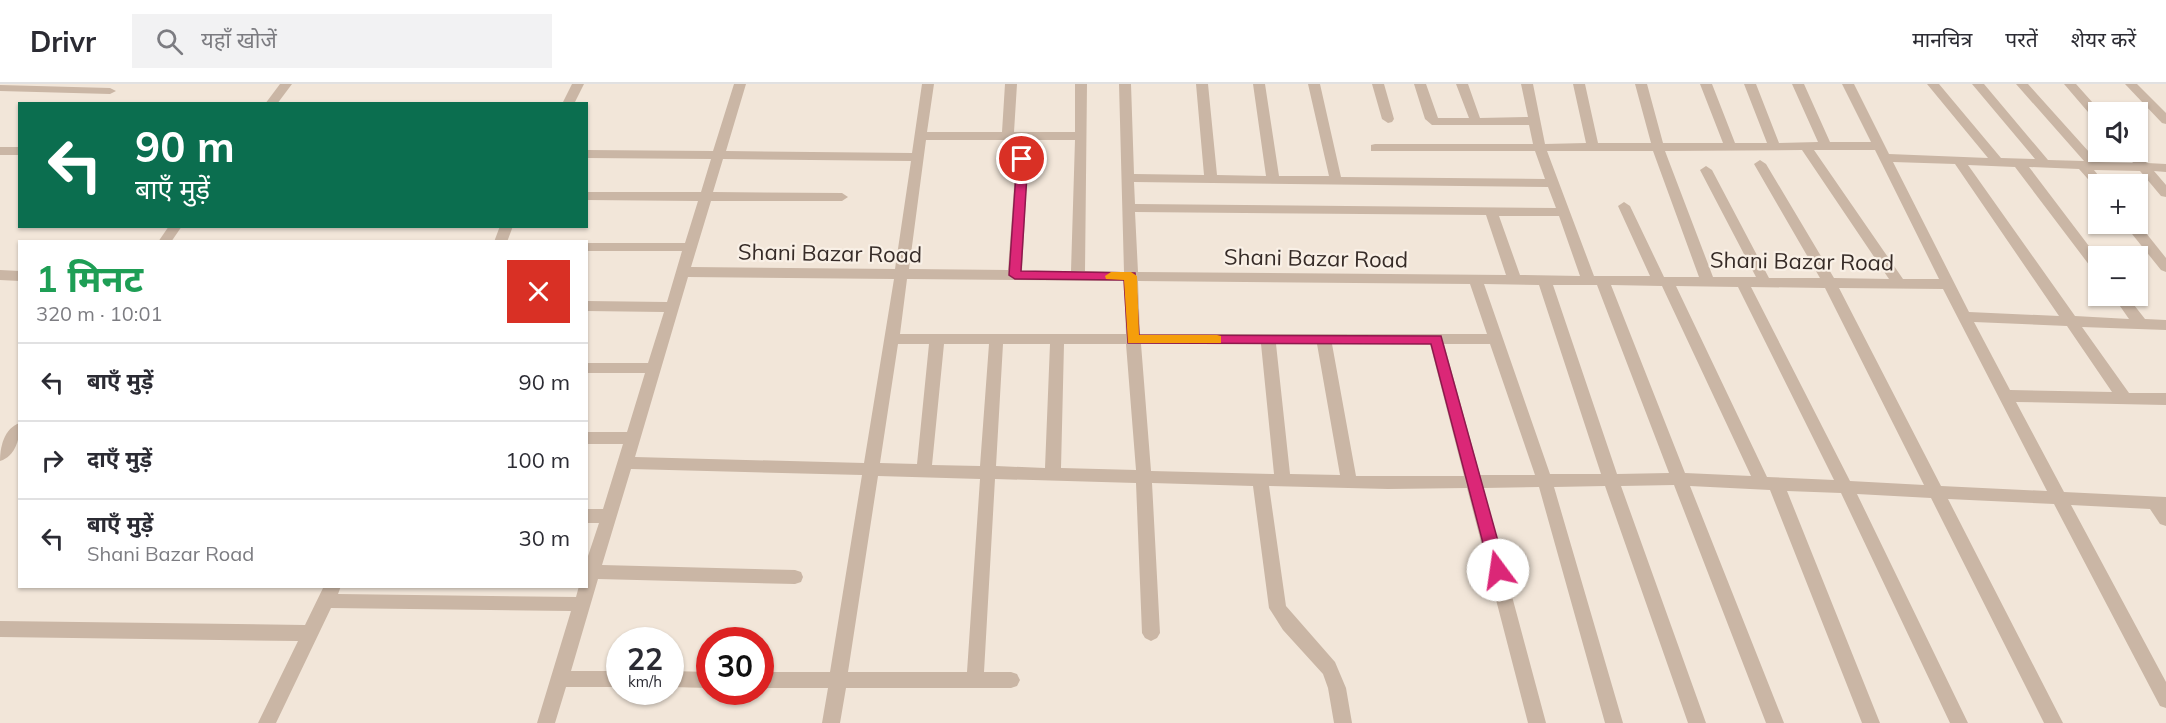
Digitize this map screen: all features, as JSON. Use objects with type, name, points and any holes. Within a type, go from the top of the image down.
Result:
[{"type":"street","points":[[272,102],[286,84]]},
{"type":"street","points":[[569,102],[578,84]]},
{"type":"street","points":[[588,585],[740,84]]},
{"type":"street","points":[[831,723],[892,339],[928,84]]},
{"type":"street","points":[[1008,135],[1011,84]]},
{"type":"street","points":[[1078,276],[1081,84]]},
{"type":"street","points":[[1125,84],[1132,339],[1144,476],[1151,633]]},
{"type":"street","points":[[1202,84],[1211,179]]},
{"type":"street","points":[[1259,84],[1273,179]]},
{"type":"street","points":[[1314,84],[1336,180]]},
{"type":"street","points":[[1378,84],[1388,119]]},
{"type":"street","points":[[1420,84],[1433,121],[1533,121]]},
{"type":"street","points":[[1462,84],[1476,122]]},
{"type":"street","points":[[1527,84],[1540,148],[1564,212],[1679,479],[1775,723]]},
{"type":"street","points":[[1579,84],[1593,147]]},
{"type":"street","points":[[1641,84],[1658,147],[1708,282]]},
{"type":"street","points":[[1706,84],[1731,147]]},
{"type":"street","points":[[1750,84],[1775,147]]},
{"type":"street","points":[[1798,84],[1826,146]]},
{"type":"street","points":[[1848,84],[1965,317],[2166,700]]},
{"type":"street","points":[[1933,84],[1997,161]]},
{"type":"street","points":[[1977,84],[2045,164]]},
{"type":"street","points":[[2022,84],[2089,165],[2094,174]]},
{"type":"street","points":[[2070,84],[2088,105]]},
{"type":"street","points":[[2131,84],[2166,120]]},
{"type":"street","points":[[0,88],[110,91]]},
{"type":"street","points":[[920,136],[1081,136]]},
{"type":"street","points":[[1375,148],[1826,146],[1958,160],[2166,168]]},
{"type":"street","points":[[1806,147],[1899,283]]},
{"type":"street","points":[[0,151],[18,151]]},
{"type":"street","points":[[588,154],[917,157]]},
{"type":"street","points":[[1015,275],[1022,159]]},
{"type":"street","points":[[1958,160],[2125,399]]},
{"type":"street","points":[[2140,162],[2166,193]]},
{"type":"street","points":[[2019,163],[2088,254]]},
{"type":"street","points":[[1760,164],[1829,282],[2054,723]]},
{"type":"street","points":[[1706,170],[1766,282]]},
{"type":"street","points":[[1128,178],[1553,183]]},
{"type":"street","points":[[588,196],[842,197]]},
{"type":"street","points":[[1624,206],[1769,483],[1871,723]]},
{"type":"street","points":[[1129,208],[1564,212]]},
{"type":"street","points":[[1491,211],[1515,281]]},
{"type":"street","points":[[2139,234],[2166,267]]},
{"type":"street","points":[[588,247],[691,247]]},
{"type":"street","name":"Shani Bazar Road","points":[[683,272],[1949,284]]},
{"type":"street","points":[[0,275],[18,276]]},
{"type":"street","points":[[1545,280],[1611,480],[1697,723]]},
{"type":"street","points":[[1476,281],[1545,482],[1614,723]]},
{"type":"street","points":[[1742,282],[1845,486],[1959,723]]},
{"type":"street","points":[[588,306],[672,307]]},
{"type":"street","points":[[2128,306],[2142,325]]},
{"type":"street","points":[[1965,317],[2166,325]]},
{"type":"street","points":[[892,339],[1324,341],[1496,339]]},
{"type":"street","points":[[924,471],[937,339]]},
{"type":"street","points":[[975,680],[996,339]]},
{"type":"street","points":[[1053,474],[1057,339]]},
{"type":"street","points":[[1268,340],[1283,480]]},
{"type":"street","points":[[1436,340],[1476,483],[1537,723]]},
{"type":"street","points":[[1324,341],[1349,482]]},
{"type":"street","points":[[588,368],[654,368]]},
{"type":"street","points":[[2007,396],[2166,399]]},
{"type":"street","points":[[0,432],[18,431]]},
{"type":"street","points":[[0,454],[18,432]]},
{"type":"street","points":[[588,438],[633,438]]},
{"type":"street","points":[[625,463],[1349,482],[1476,483],[1679,479],[2160,502],[2166,519]]},
{"type":"street","points":[[1260,479],[1278,608],[1286,623],[1329,668],[1335,680],[1343,723]]},
{"type":"street","points":[[588,516],[609,516]]},
{"type":"street","points":[[592,572],[795,577]]},
{"type":"street","points":[[546,723],[587,588]]},
{"type":"street","points":[[267,723],[329,594],[582,604]]},
{"type":"street","points":[[0,629],[310,633]]},
{"type":"street","points":[[559,679],[606,679]]},
{"type":"street","points":[[774,680],[1011,680]]},
{"type":"slow traffic","points":[[1111,276],[1131,276],[1132,339],[1217,340]]},
{"type":"route","points":[[1022,159],[1015,275],[1131,276],[1132,339],[1436,340],[1498,570]]}]
